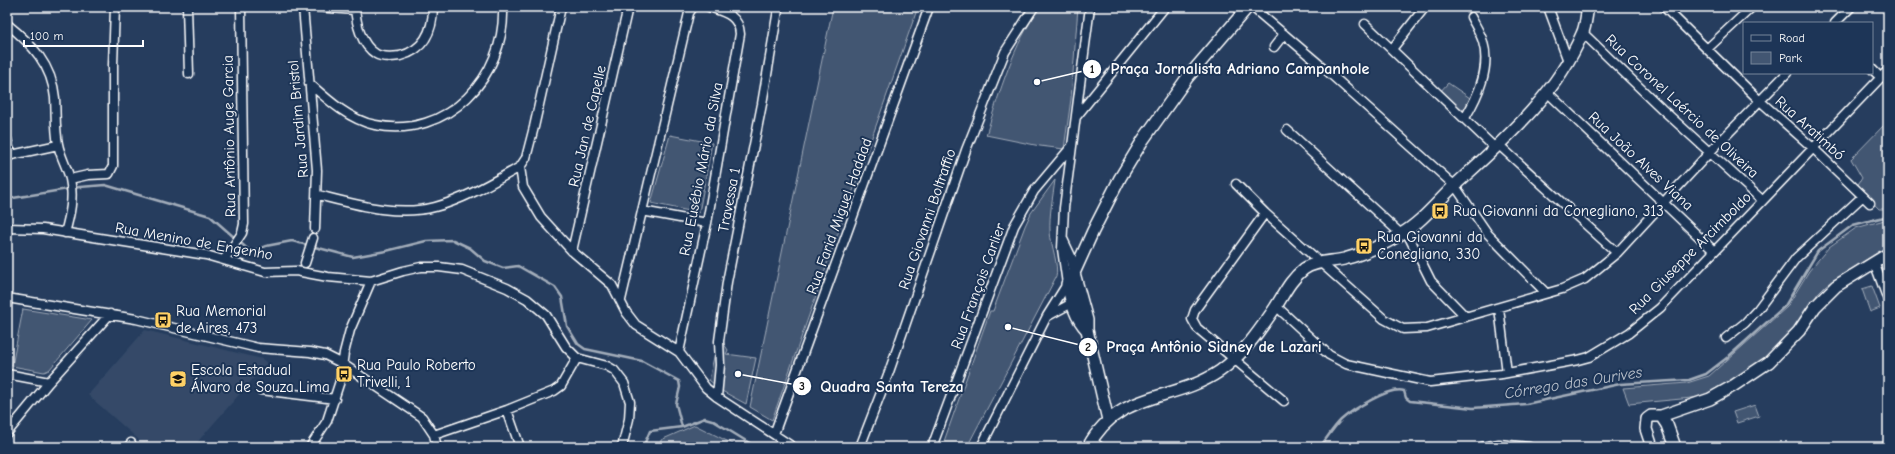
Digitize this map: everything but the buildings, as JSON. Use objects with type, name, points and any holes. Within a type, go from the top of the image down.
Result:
[{"type":"street","points":[[70,179],[88,175],[109,174],[113,166],[115,7]]},
{"type":"street","points":[[187,7],[189,74]]},
{"type":"street","name":"Rua Antônio Auge Garcia","points":[[224,260],[242,233],[244,224],[241,7]]},
{"type":"street","name":"Rua Jardim Bristol","points":[[302,7],[308,84],[316,148],[318,194],[315,229]]},
{"type":"street","points":[[316,7],[355,8],[363,39],[376,54],[391,58],[418,49],[426,39],[433,18],[433,7]]},
{"type":"street","points":[[308,84],[347,113],[361,121],[374,125],[405,127],[433,121],[449,113],[473,94],[496,54],[502,34],[503,7]]},
{"type":"street","points":[[318,194],[365,206],[389,209],[433,208],[455,200],[520,167],[526,158],[534,127],[561,7]]},
{"type":"street","name":"Rua Jan de Capelle","points":[[572,251],[628,7]]},
{"type":"street","points":[[621,300],[689,13],[693,7]]},
{"type":"street","name":"Rua Eusébio Mário da Silva","points":[[679,352],[707,223],[740,34],[737,21],[732,16],[709,7]]},
{"type":"street","name":"Rua Farid Miguel Haddad","points":[[774,434],[929,7]]},
{"type":"street","name":"Rua Giovanni Boltraffio","points":[[860,447],[889,372],[966,150],[999,66],[1005,52],[1034,7]]},
{"type":"street","points":[[1090,7],[1071,147],[1062,237],[1062,258],[1067,284],[1087,320],[1087,330],[1108,420]]},
{"type":"street","points":[[1075,117],[1165,7]]},
{"type":"street","points":[[981,447],[1047,316],[1074,273],[1093,231],[1120,178],[1150,129],[1187,78],[1248,7]]},
{"type":"street","points":[[1252,7],[1455,186],[1488,234],[1546,293]]},
{"type":"street","points":[[1392,49],[1425,7]]},
{"type":"street","points":[[1548,7],[1568,61]]},
{"type":"street","points":[[1093,445],[1108,420],[1120,411],[1138,402],[1182,389],[1204,379],[1219,371],[1234,359],[1253,339],[1295,277],[1305,268],[1320,262],[1343,259],[1367,252],[1403,233],[1497,147],[1534,110],[1568,61],[1583,33],[1588,7]]},
{"type":"street","name":"Rua Aratimbó","points":[[1664,7],[1706,50],[1813,148],[1870,203]]},
{"type":"street","points":[[1706,50],[1752,7]]},
{"type":"street","points":[[1836,22],[1851,7]]},
{"type":"street","name":"Travessa 1","points":[[717,397],[720,365],[719,341],[728,282],[762,104],[778,10]]},
{"type":"street","points":[[1465,118],[1479,88],[1486,62],[1483,41],[1471,17]]},
{"type":"street","points":[[7,24],[34,47],[47,66],[55,96],[58,145],[70,179],[72,192],[71,212],[65,233]]},
{"type":"street","points":[[1365,24],[1465,118],[1617,253]]},
{"type":"street","name":"Rua Coronel Laércio de Oliveira","points":[[1583,33],[1662,109],[1762,200]]},
{"type":"street","points":[[1274,47],[1284,34]]},
{"type":"street","points":[[1873,70],[1881,78]]},
{"type":"street","name":"Rua Giuseppe Arcimboldo","points":[[1276,306],[1330,355],[1346,364],[1430,382],[1507,373],[1578,360],[1603,349],[1629,333],[1655,312],[1888,70]]},
{"type":"street","points":[[1236,184],[1265,213],[1384,319],[1394,326],[1403,329],[1427,328],[1562,289],[1585,278],[1617,253],[1710,152],[1786,74]]},
{"type":"street","name":"Rua João Alves Viana","points":[[1547,92],[1665,202],[1714,251]]},
{"type":"street","points":[[1287,130],[1403,233],[1432,281],[1466,317]]},
{"type":"street","points":[[7,139],[9,155],[58,145]]},
{"type":"street","name":"Rua François Carlier","points":[[932,447],[1014,226],[1034,191],[1071,147]]},
{"type":"street","points":[[520,167],[523,187],[530,201],[541,217],[572,251],[608,280],[621,300],[626,312],[636,325],[679,352],[689,363],[706,388],[717,397],[793,447]]},
{"type":"street","points":[[1726,338],[1745,323],[1758,309],[1789,267],[1863,196]]},
{"type":"street","points":[[642,211],[707,223]]},
{"type":"street","points":[[1265,213],[1195,310],[1192,319],[1197,328],[1284,401]]},
{"type":"street","name":"Rua Menino de Engenho","points":[[7,228],[44,229],[206,255],[265,272],[296,271],[371,281],[421,267],[440,267],[462,270],[507,288],[527,299],[546,315],[566,347],[576,358]]},
{"type":"street","points":[[1062,237],[1070,256],[1074,273],[1075,298]]},
{"type":"street","points":[[305,263],[313,238]]},
{"type":"street","points":[[1652,447],[1646,429],[1647,419],[1651,416],[1661,416],[1710,399],[1769,362],[1799,331],[1815,308],[1830,291],[1888,254]]},
{"type":"street","points":[[1874,262],[1888,300]]},
{"type":"street","points":[[310,447],[327,421],[335,399],[343,364],[345,347],[350,330],[371,281]]},
{"type":"street","points":[[7,298],[136,319],[258,348],[310,352],[325,355],[343,364],[422,417],[434,435],[437,447]]},
{"type":"street","points":[[1047,316],[1075,298]]},
{"type":"street","points":[[1499,308],[1507,373]]},
{"type":"street","points":[[7,433],[49,382],[110,314]]},
{"type":"street","points":[[434,435],[507,410],[546,394],[561,386],[576,358],[607,366],[614,370],[624,383],[630,402],[629,419],[622,447]]},
{"type":"street","points":[[7,374],[49,382]]},
{"type":"street","points":[[261,390],[335,399]]},
{"type":"street","points":[[507,410],[520,447]]},
{"type":"street","points":[[1661,416],[1667,425],[1675,447]]},
{"type":"street","points":[[1482,447],[1499,444],[1528,447]]},
{"type":"shaded area","name":"Escola Estadual Álvaro de Souza Lima","points":[[145,330],[262,359],[267,363],[193,447],[147,447],[88,395]]},
{"type":"green space","points":[[833,7],[918,7],[772,420],[750,407]]},
{"type":"green space","points":[[1040,7],[1078,7],[1071,99],[1064,149],[1040,146],[986,135],[1008,69],[1022,37]]},
{"type":"green space","points":[[1448,83],[1473,100],[1466,115],[1439,93]]},
{"type":"green space","points":[[1888,121],[1888,209],[1879,209],[1857,186],[1862,178],[1851,159]]},
{"type":"green space","points":[[670,135],[712,143],[699,213],[651,203]]},
{"type":"green space","points":[[1055,180],[1050,225],[1056,261],[1056,277],[967,447],[942,447],[990,311],[993,311],[1025,226],[1031,213]]},
{"type":"green space","points":[[1888,219],[1888,246],[1826,285],[1818,293],[1797,328],[1777,349],[1746,373],[1702,397],[1629,404],[1623,388],[1687,383],[1709,376],[1787,307],[1809,271],[1829,247],[1856,228]]},
{"type":"green space","points":[[1872,286],[1880,308],[1870,312],[1862,289]]},
{"type":"green space","points":[[23,309],[92,320],[49,370],[44,372],[12,366]]},
{"type":"green space","points":[[722,341],[728,350],[726,354],[756,358],[746,404],[722,391],[709,380],[717,343]]},
{"type":"green space","points":[[1755,405],[1759,416],[1737,423],[1733,412]]},
{"type":"green space","points":[[695,425],[739,447],[660,447],[661,440]]},
{"type":"waterway","name":"Córrego das Ourives","points":[[7,199],[80,187],[105,185],[210,216],[251,252],[266,246],[292,241],[353,257],[386,251],[426,241],[453,240],[470,248],[485,261],[503,268],[518,266],[555,287],[562,297],[567,326],[578,344],[585,349],[642,361],[679,381],[680,387],[676,404],[682,427],[705,418],[712,420],[756,447]]},
{"type":"waterway","name":"Córrego das Ourives","points":[[1320,447],[1335,426],[1346,416],[1371,400],[1381,395],[1398,390],[1404,391],[1406,398],[1410,401],[1473,408],[1526,404],[1620,384],[1689,380],[1706,374],[1728,357],[1785,306],[1818,251],[1853,225],[1888,216]]},
{"type":"waterway","points":[[643,447],[650,431],[682,427]]},
{"type":"place","name":"Praça Jornalista Adriano Campanhole","points":[[1037,82]]},
{"type":"place","name":"Rua Giovanni da Conegliano, 313","points":[[1440,211]]},
{"type":"place","name":"Rua Giovanni da Conegliano, 330","points":[[1364,246]]},
{"type":"place","name":"Rua Memorial de Aires, 473","points":[[163,320]]},
{"type":"place","name":"Praça Antônio Sidney de Lazari","points":[[1008,327]]},
{"type":"place","name":"Rua Paulo Roberto Trivelli, 1","points":[[344,374]]},
{"type":"place","name":"Quadra Santa Tereza","points":[[738,374]]},
{"type":"place","name":"Escola Estadual Álvaro de Souza Lima","points":[[178,379]]}]
